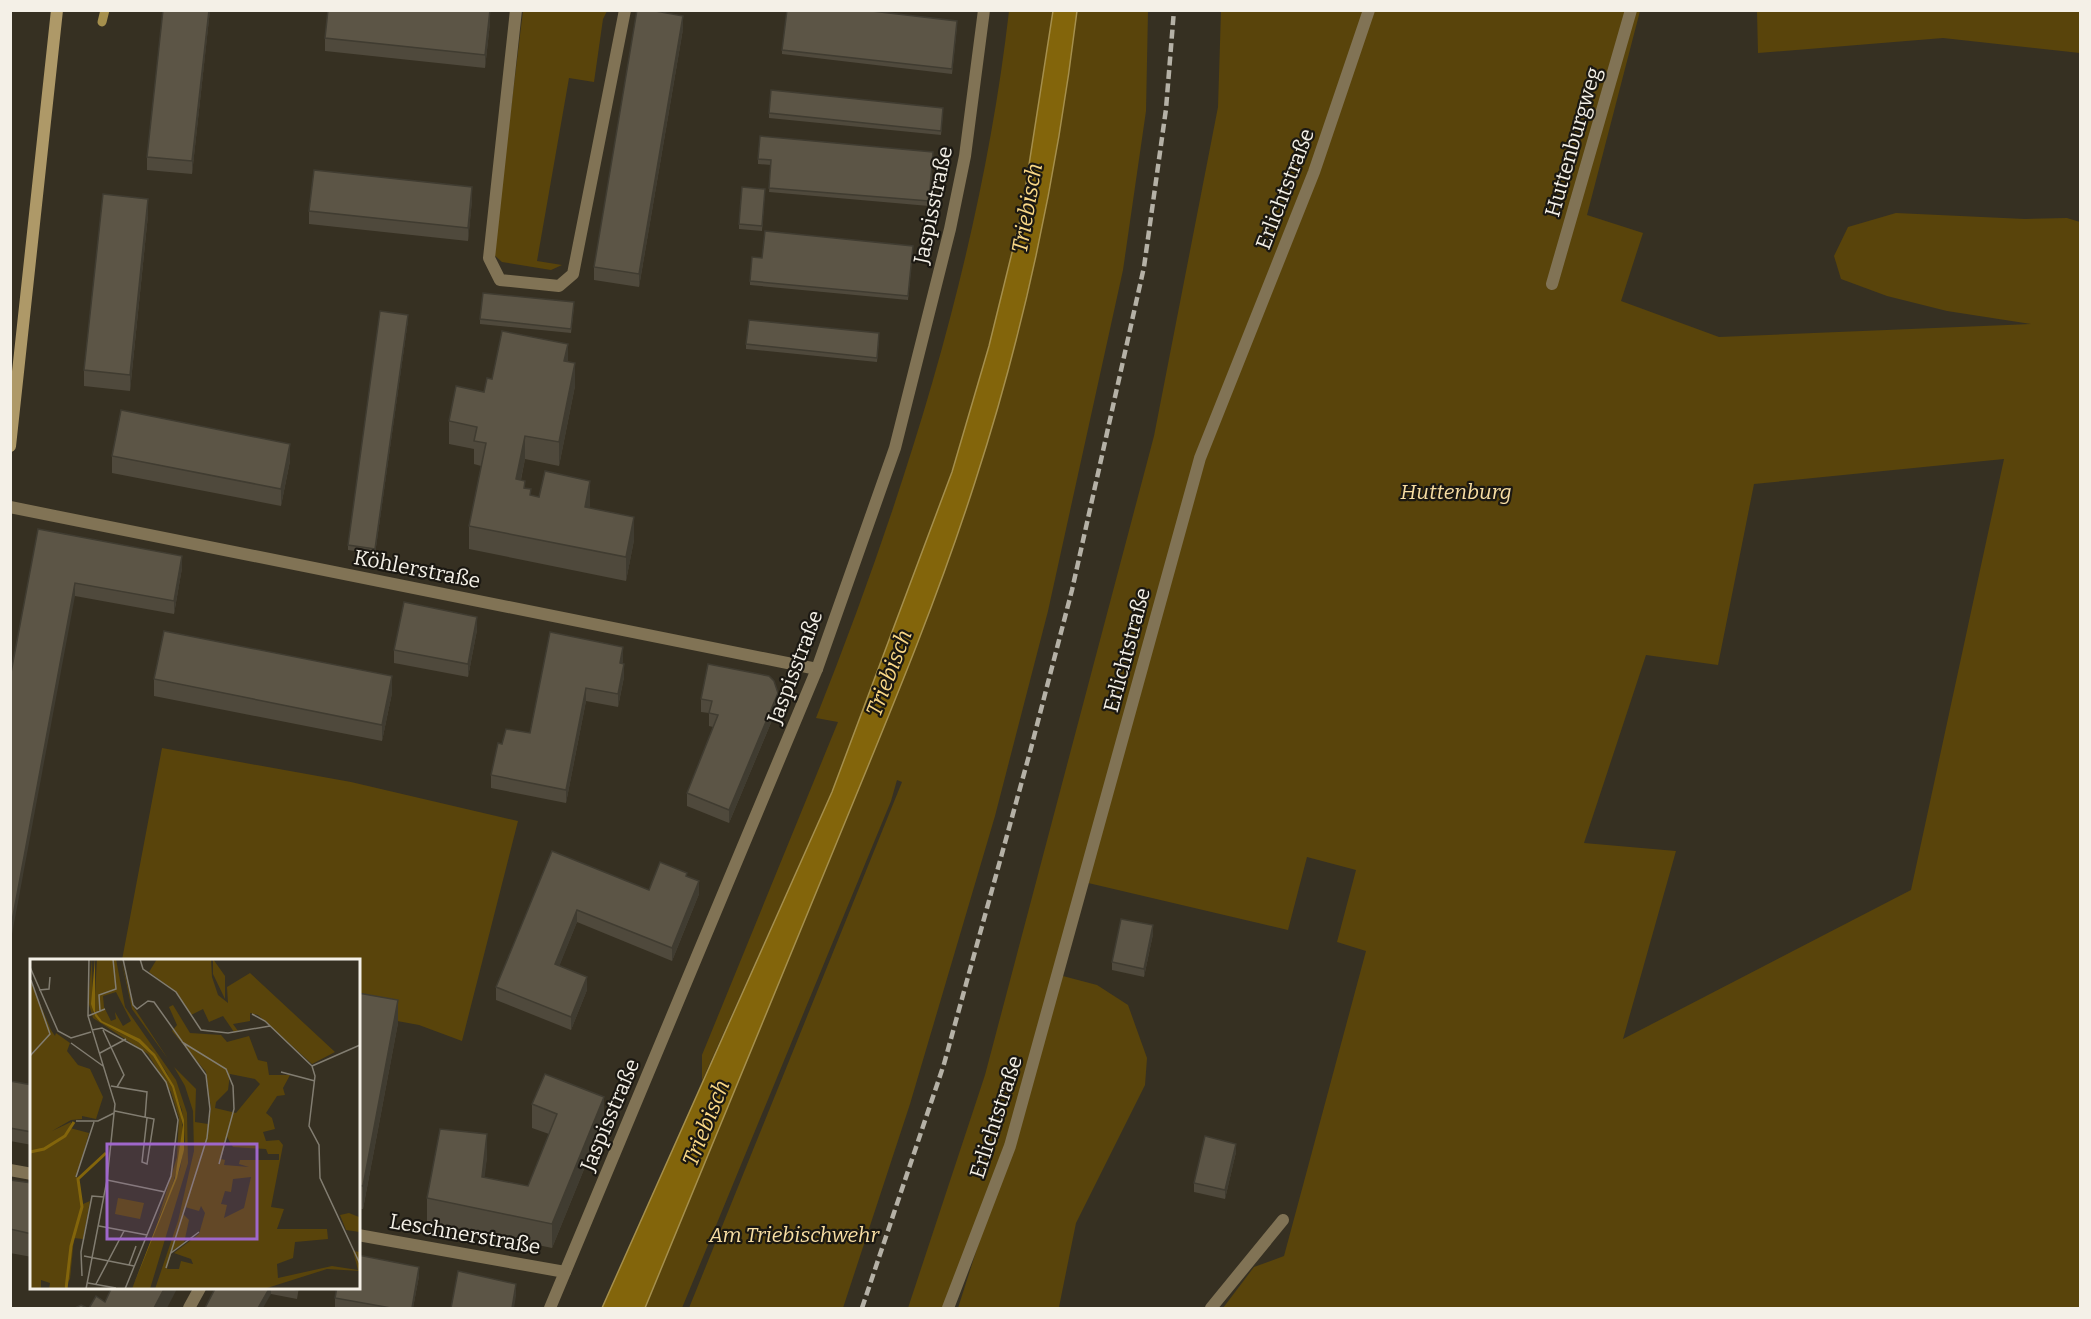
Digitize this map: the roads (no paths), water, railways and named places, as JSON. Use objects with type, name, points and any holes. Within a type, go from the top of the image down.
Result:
[{"type":"main road","points":[[10,446],[57,10]]},
{"type":"street","points":[[516,10],[489,258],[500,279],[559,286],[573,274],[625,10]]},
{"type":"street","name":"Jaspisstraße","points":[[550,1308],[817,669],[895,448],[950,229],[965,156],[984,10]]},
{"type":"street","name":"Erlichtstraße","points":[[948,1308],[1010,1146],[1200,458],[1314,172],[1369,10]]},
{"type":"street","name":"Huttenburgweg","points":[[1552,284],[1631,10]]},
{"type":"street","name":"Köhlerstraße","points":[[10,507],[817,669]]},
{"type":"street","points":[[10,1170],[30,1174]]},
{"type":"street","points":[[1211,1308],[1283,1220]]},
{"type":"street","name":"Leschnerstraße","points":[[360,1235],[565,1272]]},
{"type":"street","points":[[189,1308],[199,1289]]},
{"type":"water","name":"Triebisch","points":[[1053,11],[1077,11],[1060,129],[1024,308],[993,425],[960,529],[890,712],[645,1308],[602,1308],[832,792],[952,472],[989,346],[1021,216]]},
{"type":"waterway","points":[[102,22],[105,10]]},
{"type":"railway","points":[[862,1308],[944,1064],[1072,590],[1144,267],[1166,109],[1174,10]]},
{"type":"park label","name":"Huttenburg","points":[[1456,492]]},
{"type":"park label","name":"Am Triebischwehr","points":[[794,1235]]}]
